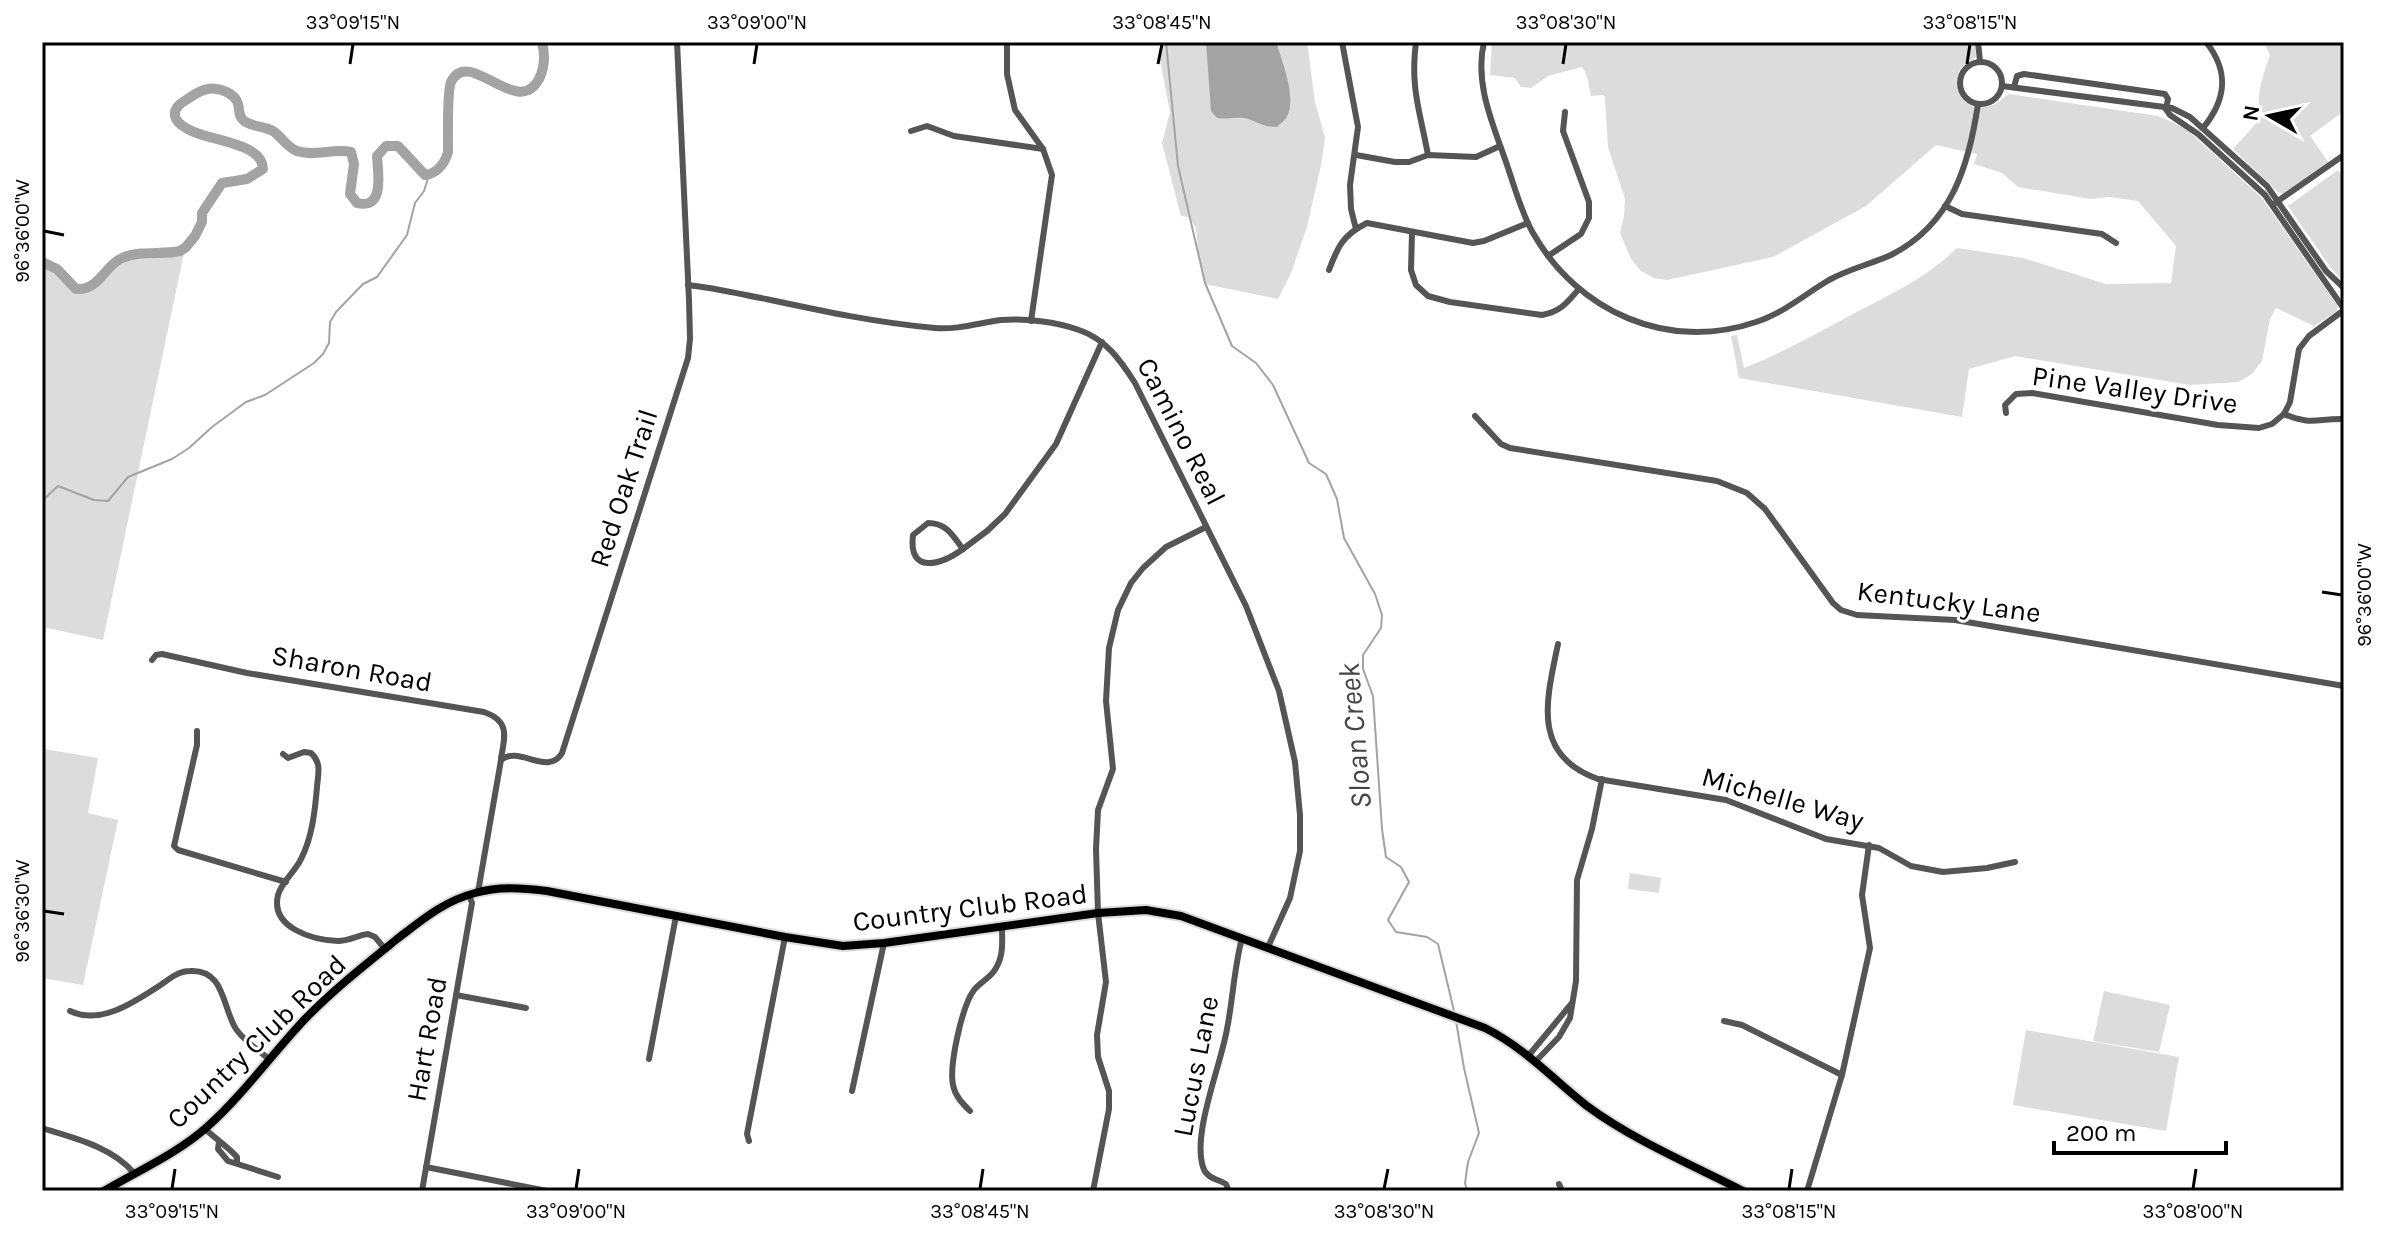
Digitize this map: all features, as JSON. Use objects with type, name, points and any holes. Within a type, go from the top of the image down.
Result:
[{"type":"main road","name":"Country Club Road","points":[[104,1191],[205,1129],[307,1017],[433,912],[474,893],[520,888],[843,946],[1098,913],[1146,910],[1167,913],[1268,947],[1506,1038],[1588,1107],[1743,1191]]},
{"type":"street","name":"Red Oak Trail","points":[[499,766],[503,758],[509,755],[549,763],[562,753],[687,363],[690,339],[677,42],[689,42]]},
{"type":"street","points":[[1007,42],[1007,74],[1015,110],[1043,149],[1053,181],[1031,321]]},
{"type":"street","points":[[1342,42],[1358,127],[1350,185],[1356,229]]},
{"type":"street","points":[[1416,42],[1414,91],[1428,155]]},
{"type":"street","points":[[1484,42],[1482,65],[1487,105],[1528,223],[1548,256],[1578,290],[1609,310],[1660,328],[1703,332],[1746,326],[1788,307],[1837,276],[1902,248],[1922,233],[1956,189],[1965,167],[1978,104]]},
{"type":"street","points":[[1978,42],[1980,61]]},
{"type":"street","points":[[2200,131],[2217,110],[2222,80],[2218,60],[2206,42]]},
{"type":"street","points":[[1980,61],[1997,68],[2002,86],[1991,101],[1978,104],[1966,98],[1960,85],[1963,71],[1980,61]]},
{"type":"street","points":[[2014,87],[2015,79],[2020,74],[2165,94],[2168,99],[2166,109],[2170,115],[2200,131],[2275,203],[2326,271],[2344,288]]},
{"type":"street","points":[[2002,86],[2166,109]]},
{"type":"street","points":[[1548,256],[1581,234],[1589,218],[1589,202],[1563,131],[1565,112]]},
{"type":"street","points":[[911,131],[927,126],[954,136],[1043,149]]},
{"type":"street","points":[[1356,155],[1409,162],[1428,155],[1476,157],[1500,146]]},
{"type":"street","points":[[2275,203],[2344,155]]},
{"type":"street","points":[[2275,203],[2344,310],[2309,336],[2299,349],[2290,402],[2284,414],[2311,422],[2344,419]]},
{"type":"street","points":[[1945,206],[1962,214],[2102,234],[2116,243]]},
{"type":"street","points":[[1329,270],[1340,242],[1367,223],[1473,243],[1528,223]]},
{"type":"street","points":[[1412,233],[1411,270],[1416,285],[1428,296],[1542,315],[1555,313],[1578,290]]},
{"type":"street","name":"Camino Real","points":[[688,285],[723,288],[882,322],[939,328],[1009,320],[1031,321],[1079,330],[1102,342],[1118,356],[1135,383],[1246,606],[1279,691],[1295,762],[1300,851],[1290,898],[1268,947]]},
{"type":"street","points":[[963,549],[949,530],[937,523],[923,526],[913,535],[912,552],[918,560],[925,563],[944,561],[963,549],[987,531],[1005,514],[1056,444],[1102,342]]},
{"type":"street","name":"Pine Valley Drive","points":[[2006,413],[2005,405],[2016,394],[2032,393],[2218,425],[2259,428],[2272,424],[2284,414]]},
{"type":"street","name":"Kentucky Lane","points":[[1475,416],[1501,444],[1510,448],[1717,481],[1738,488],[1756,500],[1770,515],[1833,603],[1841,610],[1857,615],[1955,620],[2344,686]]},
{"type":"street","points":[[1093,1191],[1109,1109],[1109,1091],[1098,1057],[1097,1035],[1106,982],[1098,913],[1096,821],[1113,769],[1107,726],[1106,680],[1113,626],[1131,583],[1143,568],[1166,547],[1206,527]]},
{"type":"street","name":"Michelle Way","points":[[1558,644],[1547,702],[1549,733],[1561,755],[1584,774],[1726,800],[1826,839],[1869,845],[1911,866],[1943,872],[2015,862]]},
{"type":"street","name":"Sharon Road","points":[[152,660],[162,654],[247,673],[484,712],[498,719],[504,729],[499,766]]},
{"type":"street","points":[[197,731],[197,745],[174,846],[178,850],[286,882]]},
{"type":"street","points":[[283,754],[288,758],[304,752],[311,753],[319,765],[316,806],[307,845],[301,861],[279,894],[281,917],[291,929],[338,941],[368,934],[385,949]]},
{"type":"street","points":[[474,893],[499,766]]},
{"type":"street","points":[[1532,1058],[1559,1037],[1570,1018],[1574,1000],[1577,880],[1602,779]]},
{"type":"street","points":[[1807,1191],[1842,1075],[1870,948],[1862,895],[1869,845]]},
{"type":"street","name":"Hart Road","points":[[422,1191],[474,893]]},
{"type":"street","points":[[649,1059],[676,916]]},
{"type":"street","points":[[970,1111],[958,1097],[952,1083],[960,1026],[963,1010],[975,989],[996,970],[1002,950],[1002,926]]},
{"type":"street","points":[[749,1141],[747,1134],[785,937]]},
{"type":"street","name":"Lucus Lane","points":[[1228,1189],[1226,1184],[1204,1171],[1200,1147],[1228,1025],[1242,938]]},
{"type":"street","points":[[852,1091],[884,943]]},
{"type":"street","points":[[70,1011],[86,1016],[116,1010],[180,973],[196,971],[209,976],[219,985],[230,1017],[239,1032],[269,1059]]},
{"type":"street","points":[[456,995],[526,1008]]},
{"type":"street","points":[[1724,1021],[1742,1025],[1842,1075]]},
{"type":"street","points":[[42,1128],[106,1151],[134,1173]]},
{"type":"street","points":[[205,1129],[219,1142],[218,1149],[228,1161],[278,1177]]},
{"type":"street","points":[[426,1167],[547,1191]]},
{"type":"shaded area","points":[[1161,42],[1307,42],[1315,102],[1325,138],[1307,227],[1278,299],[1205,284],[1196,230],[1188,217],[1181,216],[1162,143],[1170,112],[1160,60]]},
{"type":"shaded area","points":[[1206,42],[1276,42],[1290,91],[1289,110],[1277,127],[1249,119],[1217,118],[1211,111]]},
{"type":"shaded area","points":[[1492,42],[1975,42],[1976,57],[1961,68],[1957,82],[1961,95],[1972,104],[1986,107],[2009,94],[2158,116],[2185,128],[2262,198],[2337,305],[2337,311],[2314,326],[2276,308],[2270,319],[2262,361],[2252,374],[2238,382],[2190,385],[2015,356],[1969,369],[1962,417],[1739,378],[1731,336],[1737,335],[1744,368],[1799,343],[1907,285],[1933,269],[1957,248],[2023,258],[2106,284],[2171,283],[2176,246],[2138,201],[2110,197],[2091,199],[2018,187],[2002,173],[1974,164],[1977,154],[1936,145],[1866,206],[1773,257],[1667,280],[1654,278],[1641,271],[1631,259],[1620,233],[1625,199],[1608,147],[1605,97],[1591,96],[1582,67],[1548,76],[1531,88],[1521,87],[1515,78],[1490,75]]},
{"type":"shaded area","points":[[2264,42],[2344,42],[2344,111],[2310,136],[2329,163],[2284,194],[2279,193],[2233,149],[2261,118],[2259,94],[2270,55]]},
{"type":"shaded area","points":[[2338,170],[2344,179],[2344,282],[2288,206]]},
{"type":"shaded area","points":[[185,248],[103,640],[47,628],[42,644],[42,263],[57,270],[76,289],[85,289],[122,259],[171,254]]},
{"type":"shaded area","points":[[44,749],[98,758],[88,813],[118,820],[83,985],[42,978]]},
{"type":"shaded area","points":[[1630,873],[1661,878],[1659,893],[1628,889]]},
{"type":"shaded area","points":[[2104,991],[2170,1005],[2159,1052],[2093,1041]]},
{"type":"shaded area","points":[[2026,1030],[2179,1057],[2166,1131],[2013,1105]]},
{"type":"waterway","points":[[42,262],[57,269],[76,289],[91,286],[122,258],[180,251],[195,236],[202,222],[202,213],[222,183],[247,179],[263,169],[260,159],[251,151],[195,132],[176,119],[179,105],[199,92],[212,89],[230,94],[236,100],[244,121],[273,131],[297,151],[351,152],[354,164],[350,194],[357,203],[366,204],[376,196],[377,156],[386,146],[398,146],[425,175],[433,173],[443,164],[448,152],[450,87],[459,73],[469,72],[518,92],[530,89],[542,70],[542,42]]},
{"type":"waterway","name":"Sloan Creek","points":[[1166,42],[1178,166],[1205,283],[1232,346],[1256,363],[1273,385],[1309,463],[1326,474],[1337,499],[1344,538],[1375,594],[1382,615],[1381,628],[1363,655],[1363,669],[1373,696],[1386,857],[1401,867],[1409,882],[1388,920],[1396,932],[1427,937],[1438,944],[1455,1015]]},
{"type":"waterway","points":[[42,501],[58,486],[94,500],[108,501],[128,477],[172,459],[246,402],[265,395],[314,363],[329,343],[330,322],[336,312],[363,284],[377,277],[407,235],[415,203],[424,191],[429,175]]},
{"type":"waterway","name":"Sloan Creek","points":[[1456,1021],[1479,1133],[1468,1162],[1467,1191]]}]
